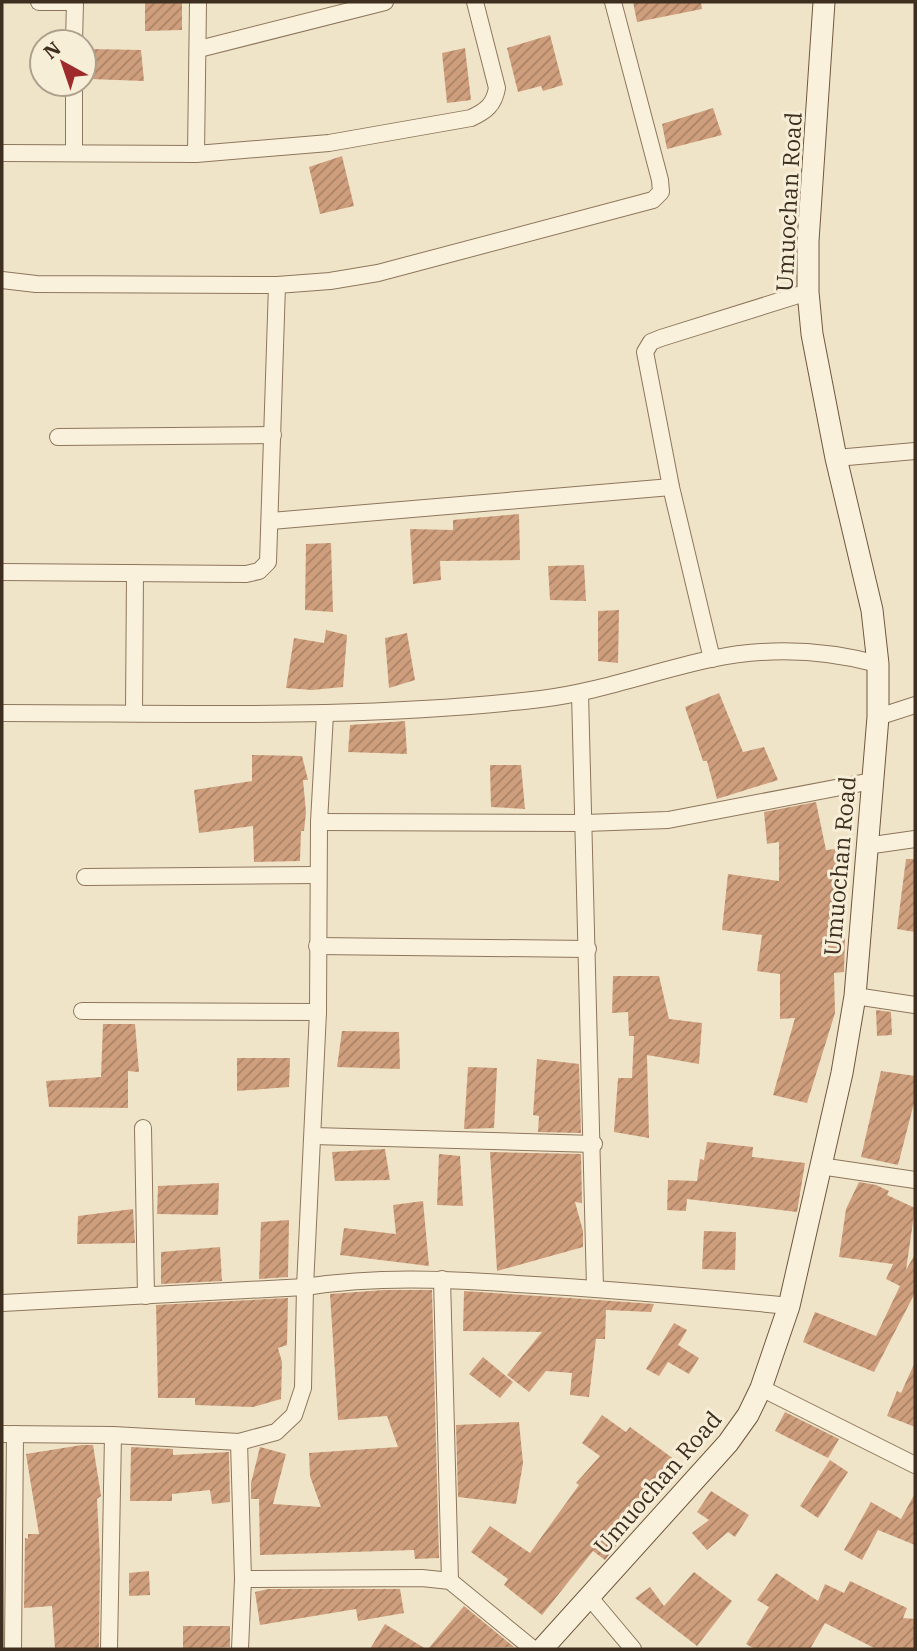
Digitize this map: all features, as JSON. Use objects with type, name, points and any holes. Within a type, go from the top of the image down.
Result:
[{"type":"street","points":[[39,2],[75,2],[74,28]]},
{"type":"street","points":[[196,154],[198,2]]},
{"type":"street","points":[[199,48],[385,2]]},
{"type":"street","points":[[2,153],[74,151],[196,154],[329,144],[471,118],[485,111],[495,100],[497,88],[475,2]]},
{"type":"street","points":[[2,280],[36,284],[277,285],[330,281],[378,273],[653,200],[661,192],[660,180],[613,2]]},
{"type":"street","name":"Umuochan Road","points":[[542,1649],[591,1599],[728,1443],[748,1415],[761,1388],[789,1306],[855,996],[878,717],[878,664],[872,610],[836,458],[812,334],[808,292],[808,241],[823,61],[824,2]]},
{"type":"street","points":[[74,98],[74,151]]},
{"type":"street","points":[[2,572],[246,573],[259,570],[268,562],[277,285]]},
{"type":"street","points":[[712,659],[671,487],[645,352],[651,342],[808,292]]},
{"type":"street","points":[[58,437],[273,435]]},
{"type":"street","points":[[836,458],[915,451]]},
{"type":"street","points":[[271,521],[671,487]]},
{"type":"street","points":[[134,713],[135,573]]},
{"type":"street","points":[[2,713],[325,713],[539,699],[580,693],[712,659],[771,651],[822,652],[878,664]]},
{"type":"street","points":[[580,693],[594,1144],[595,1288]]},
{"type":"street","points":[[878,717],[915,705]]},
{"type":"street","points":[[13,1649],[8,1434],[113,1435],[240,1442],[276,1432],[294,1415],[303,1388],[304,1287],[318,1012],[319,822],[325,713]]},
{"type":"street","points":[[319,822],[584,824],[668,820],[872,780]]},
{"type":"street","points":[[866,846],[915,839]]},
{"type":"street","points":[[85,877],[318,876]]},
{"type":"street","points":[[317,946],[588,948]]},
{"type":"street","points":[[855,996],[915,1005]]},
{"type":"street","points":[[82,1011],[318,1012]]},
{"type":"street","points":[[143,1128],[146,1296]]},
{"type":"street","points":[[313,1136],[594,1144]]},
{"type":"street","points":[[820,1166],[915,1180]]},
{"type":"street","points":[[2,1303],[304,1287],[346,1280],[442,1279],[595,1288],[789,1306]]},
{"type":"street","points":[[442,1279],[450,1581]]},
{"type":"street","points":[[761,1388],[915,1465]]},
{"type":"street","points":[[109,1649],[113,1435]]},
{"type":"street","points":[[240,1442],[243,1579],[240,1649]]},
{"type":"street","points":[[243,1579],[422,1578],[450,1581],[533,1649]]},
{"type":"street","points":[[591,1599],[633,1649]]},
{"type":"building","points":[[145,2],[182,2],[182,30],[145,31]]},
{"type":"building","points":[[633,2],[701,2],[702,9],[637,22]]},
{"type":"building","points":[[550,35],[563,85],[543,91],[541,86],[518,92],[507,48]]},
{"type":"building","points":[[465,48],[471,100],[447,103],[442,53]]},
{"type":"building","points":[[98,49],[141,50],[144,81],[98,79]]},
{"type":"building","points":[[713,108],[722,135],[667,149],[662,124]]},
{"type":"building","points":[[342,156],[354,206],[320,214],[309,167]]},
{"type":"building","points":[[519,514],[520,560],[440,561],[441,580],[413,584],[410,529],[453,530],[453,520]]},
{"type":"building","points":[[331,543],[333,612],[305,610],[306,544]]},
{"type":"building","points":[[584,565],[586,601],[550,600],[548,566]]},
{"type":"building","points":[[619,610],[618,663],[598,661],[598,611]]},
{"type":"building","points":[[326,630],[347,635],[343,687],[312,690],[286,688],[294,638],[324,643]]},
{"type":"building","points":[[407,633],[415,680],[389,688],[385,638]]},
{"type":"building","points":[[719,693],[743,752],[764,747],[778,780],[717,799],[707,761],[703,761],[685,707]]},
{"type":"building","points":[[405,721],[407,754],[348,752],[350,725]]},
{"type":"building","points":[[252,755],[302,756],[308,780],[303,780],[306,812],[304,831],[301,831],[300,861],[254,862],[253,826],[199,833],[194,790],[252,781]]},
{"type":"building","points":[[490,765],[521,765],[525,809],[491,807]]},
{"type":"building","points":[[816,802],[826,850],[846,848],[848,879],[838,879],[838,939],[845,938],[844,972],[834,973],[835,1013],[807,1103],[773,1095],[795,1018],[780,1019],[780,974],[757,971],[762,935],[722,930],[728,874],[779,881],[779,842],[767,844],[764,812]]},
{"type":"building","points":[[906,859],[915,859],[915,932],[897,929]]},
{"type":"building","points":[[613,976],[659,976],[669,1019],[702,1023],[699,1064],[647,1055],[649,1138],[614,1132],[618,1078],[632,1078],[634,1036],[629,1036],[628,1012],[612,1013]]},
{"type":"building","points":[[876,1010],[891,1012],[892,1035],[877,1036]]},
{"type":"building","points":[[103,1024],[135,1024],[139,1072],[128,1071],[128,1108],[49,1107],[46,1081],[101,1077]]},
{"type":"building","points":[[342,1031],[399,1032],[400,1069],[337,1067]]},
{"type":"building","points":[[237,1058],[290,1058],[289,1087],[237,1091]]},
{"type":"building","points":[[537,1059],[579,1064],[581,1133],[538,1132],[539,1116],[533,1115]]},
{"type":"building","points":[[468,1067],[497,1068],[494,1128],[464,1129]]},
{"type":"building","points":[[881,1071],[915,1076],[915,1099],[898,1165],[861,1157]]},
{"type":"building","points":[[707,1142],[753,1147],[752,1157],[805,1163],[797,1212],[687,1199],[686,1211],[667,1210],[668,1180],[697,1181],[700,1159],[704,1160]]},
{"type":"building","points":[[385,1149],[390,1180],[335,1181],[332,1152]]},
{"type":"building","points":[[490,1152],[581,1154],[582,1203],[575,1202],[583,1231],[583,1247],[497,1271]]},
{"type":"building","points":[[439,1154],[460,1156],[463,1206],[437,1205]]},
{"type":"building","points":[[859,1182],[889,1191],[887,1195],[915,1208],[906,1270],[915,1254],[915,1293],[874,1372],[803,1342],[815,1312],[876,1336],[900,1286],[886,1279],[893,1264],[839,1257],[846,1209]]},
{"type":"building","points":[[219,1183],[218,1215],[157,1214],[158,1186]]},
{"type":"building","points":[[423,1201],[429,1266],[340,1255],[344,1228],[396,1234],[393,1205]]},
{"type":"building","points":[[133,1209],[135,1243],[77,1244],[78,1216]]},
{"type":"building","points":[[289,1220],[288,1277],[259,1279],[261,1222]]},
{"type":"building","points":[[704,1231],[736,1232],[735,1270],[702,1269]]},
{"type":"building","points":[[220,1247],[222,1281],[161,1284],[161,1252]]},
{"type":"building","points":[[432,1290],[439,1558],[415,1559],[414,1550],[260,1555],[259,1499],[251,1499],[251,1483],[260,1447],[286,1454],[273,1504],[321,1507],[310,1476],[309,1453],[398,1447],[387,1416],[338,1420],[330,1294]]},
{"type":"building","points":[[464,1291],[654,1304],[651,1312],[606,1310],[605,1339],[596,1339],[589,1397],[570,1395],[572,1373],[546,1371],[529,1392],[507,1375],[542,1332],[463,1331]]},
{"type":"building","points":[[288,1298],[287,1345],[278,1348],[282,1362],[281,1399],[253,1407],[195,1405],[195,1398],[158,1398],[156,1305]]},
{"type":"building","points":[[674,1323],[687,1330],[678,1345],[699,1358],[689,1374],[668,1362],[659,1376],[646,1369]]},
{"type":"building","points":[[483,1357],[513,1382],[500,1398],[469,1374]]},
{"type":"building","points":[[915,1362],[915,1427],[887,1416],[897,1391],[901,1393]]},
{"type":"building","points":[[785,1412],[839,1439],[828,1458],[775,1431]]},
{"type":"building","points":[[602,1415],[626,1432],[630,1427],[678,1462],[624,1526],[628,1530],[605,1560],[593,1551],[542,1615],[504,1585],[508,1579],[471,1552],[490,1526],[530,1553],[579,1485],[576,1483],[600,1456],[582,1443]]},
{"type":"building","points":[[519,1422],[523,1463],[516,1504],[458,1497],[456,1425]]},
{"type":"building","points":[[93,1445],[101,1496],[97,1499],[100,1558],[99,1649],[55,1649],[52,1606],[24,1608],[25,1538],[28,1539],[28,1534],[39,1534],[26,1454]]},
{"type":"building","points":[[131,1447],[173,1449],[173,1455],[229,1452],[230,1502],[212,1504],[210,1490],[172,1494],[172,1501],[130,1501]]},
{"type":"building","points":[[830,1460],[848,1472],[818,1518],[800,1506]]},
{"type":"building","points":[[711,1491],[749,1515],[735,1537],[728,1532],[707,1550],[692,1533],[709,1520],[697,1512]]},
{"type":"building","points":[[915,1493],[915,1545],[878,1530],[862,1560],[844,1550],[871,1502],[901,1519]]},
{"type":"building","points":[[149,1571],[150,1595],[129,1596],[129,1573]]},
{"type":"building","points":[[694,1572],[732,1601],[697,1646],[635,1598],[650,1587],[664,1606]]},
{"type":"building","points":[[776,1573],[818,1601],[825,1584],[844,1593],[850,1581],[907,1608],[903,1618],[915,1619],[915,1649],[876,1649],[825,1623],[810,1649],[755,1649],[746,1644],[769,1607],[757,1600]]},
{"type":"building","points":[[268,1589],[400,1589],[404,1613],[358,1621],[356,1609],[260,1625],[255,1592]]},
{"type":"building","points":[[464,1606],[514,1647],[428,1649]]},
{"type":"building","points":[[385,1624],[426,1649],[370,1649]]},
{"type":"building","points":[[183,1626],[230,1626],[230,1647],[183,1649]]}]
